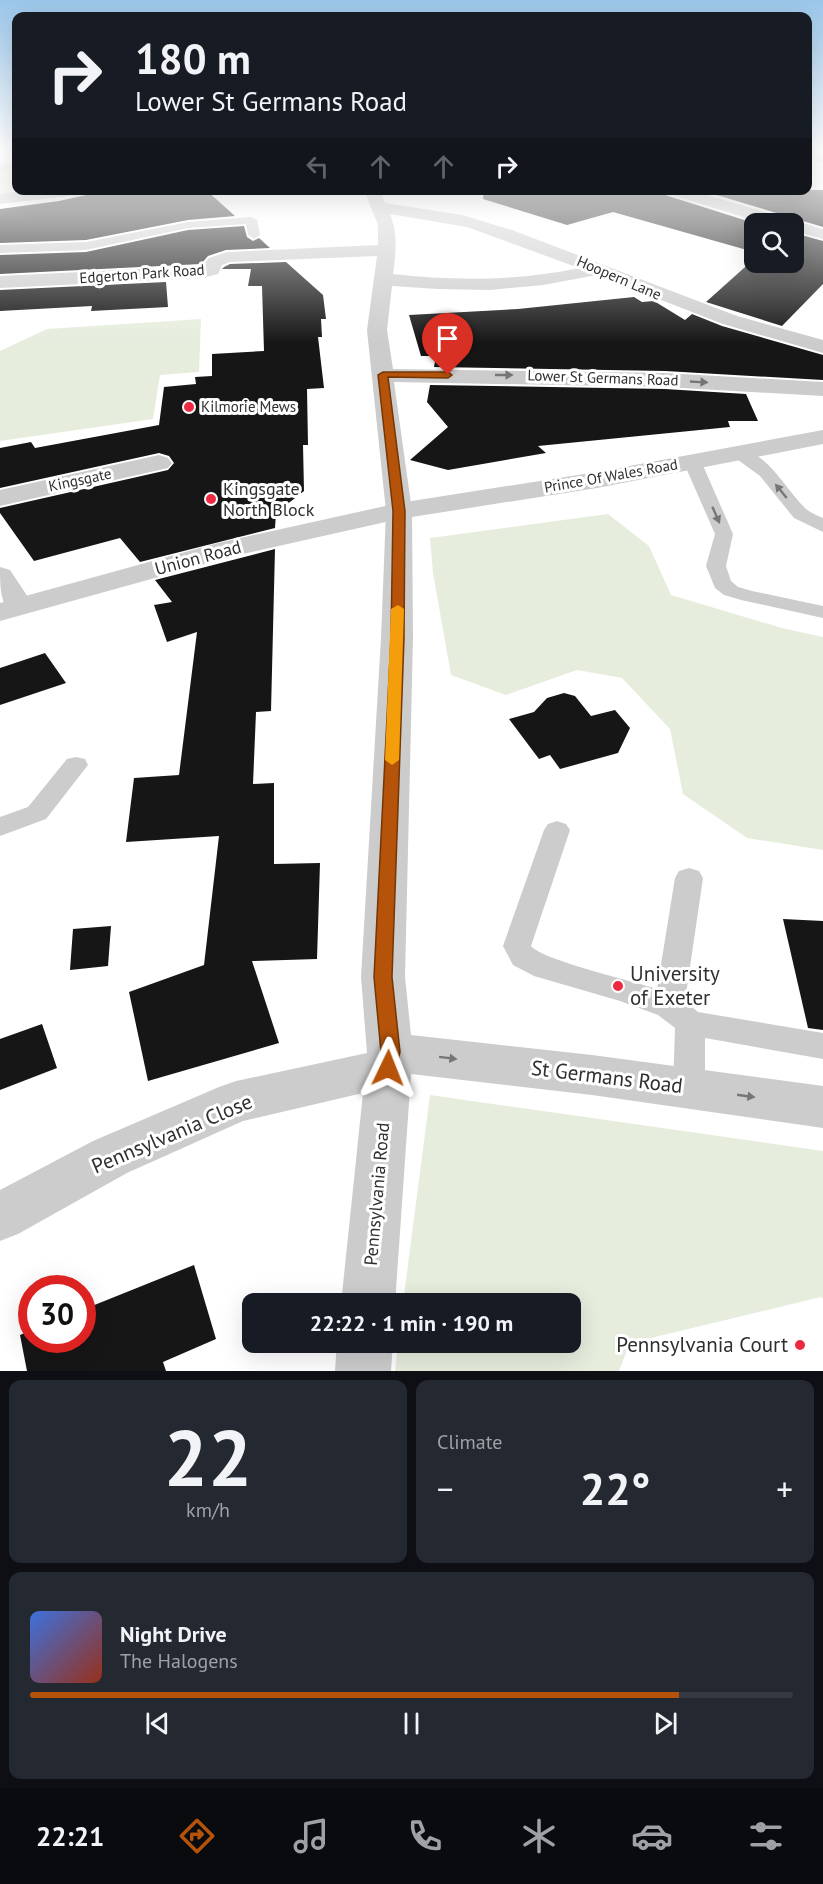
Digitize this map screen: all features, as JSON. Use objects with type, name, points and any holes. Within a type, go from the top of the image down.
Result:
[{"type":"street","name":"Pennsylvania Road","points":[[369,1293],[389,1060],[383,977],[397,638],[399,511],[377,330],[387,250],[386,225],[382,215]]},
{"type":"street","name":"Hoopern Lane","points":[[441,215],[470,222],[559,252],[595,270],[730,320],[823,347]]},
{"type":"street","points":[[804,229],[823,234]]},
{"type":"street","name":"Edgerton Park Road","points":[[0,282],[202,272],[212,270],[215,262],[227,257],[387,250]]},
{"type":"street","points":[[384,279],[452,285],[518,284],[560,279],[595,270]]},
{"type":"street","name":"Lower St Germans Road","points":[[383,375],[665,380],[823,389]]},
{"type":"street","name":"Prince Of Wales Road","points":[[399,511],[482,500],[823,437]]},
{"type":"street","name":"Kingsgate","points":[[0,498],[159,463]]},
{"type":"street","name":"Union Road","points":[[10,609],[228,549],[399,511]]},
{"type":"street","points":[[0,576],[10,609]]},
{"type":"street","name":"St Germans Road","points":[[389,1060],[689,1088],[823,1107]]},
{"type":"street","name":"Pennsylvania Close","points":[[0,1217],[110,1157],[236,1102],[389,1060]]},
{"type":"street","points":[[363,1371],[364,1353]]},
{"type":"lane","points":[[0,249],[86,246],[188,225],[226,221],[251,220],[254,235]]},
{"type":"lane","points":[[740,453],[766,472],[801,514],[823,526]]},
{"type":"lane","points":[[692,461],[724,534],[716,566],[722,584],[730,591],[748,596],[823,612]]},
{"type":"lane","points":[[0,827],[38,813],[76,765]]},
{"type":"lane","points":[[557,830],[517,946],[524,957],[543,968],[625,990],[680,1015],[823,1046]]},
{"type":"lane","points":[[689,878],[680,1015],[689,1088]]},
{"type":"green space","points":[[201,319],[199,372],[160,375],[153,419],[0,441],[0,351],[47,329]]},
{"type":"green space","points":[[608,514],[649,546],[671,595],[782,628],[823,637],[823,850],[747,838],[683,794],[670,729],[622,678],[577,670],[506,695],[451,675],[433,573],[430,538]]},
{"type":"green space","points":[[430,1095],[823,1151],[823,1299],[821,1297],[630,1343],[619,1371],[395,1371],[397,1353],[581,1353],[581,1293],[404,1293]]},
{"type":"building","points":[[0,215],[235,216],[188,220],[86,240],[0,243]]},
{"type":"building","points":[[535,215],[602,215],[567,225]]},
{"type":"building","points":[[624,215],[728,215],[744,220],[744,249]]},
{"type":"building","points":[[804,215],[823,215],[823,227],[804,221]]},
{"type":"building","points":[[244,226],[247,237],[253,241],[259,238],[270,248],[226,250],[208,256],[201,264],[0,274],[0,255],[86,252],[188,230]]},
{"type":"building","points":[[804,236],[823,241],[823,284],[782,326],[706,302],[744,268],[744,273],[804,273]]},
{"type":"building","points":[[286,262],[323,295],[326,319],[321,319],[322,337],[318,337],[324,388],[307,389],[308,445],[303,445],[304,491],[276,513],[275,528],[140,562],[120,538],[34,561],[0,513],[0,508],[168,470],[174,463],[169,456],[159,453],[0,488],[0,448],[31,442],[35,448],[159,425],[164,387],[196,384],[195,377],[212,376],[212,354],[264,351],[262,286],[248,286],[251,269],[222,269],[230,264]]},
{"type":"building","points":[[166,282],[168,307],[91,311],[92,306],[0,311],[0,290]]},
{"type":"building","points":[[634,297],[642,302],[654,301],[685,320],[692,314],[722,326],[823,355],[823,380],[665,371],[434,367],[436,356],[421,356],[409,315],[518,309]]},
{"type":"building","points":[[430,385],[665,389],[746,394],[758,421],[728,421],[730,427],[538,446],[546,453],[448,470],[410,460],[448,427],[427,402]]},
{"type":"building","points":[[275,549],[271,711],[256,712],[253,784],[274,783],[274,864],[320,863],[317,959],[252,961],[279,1043],[148,1081],[129,992],[204,965],[219,836],[126,842],[134,778],[179,775],[197,632],[167,642],[154,605],[172,602],[155,580]]},
{"type":"building","points":[[45,653],[66,683],[0,705],[0,668]]},
{"type":"building","points":[[564,693],[575,696],[591,716],[615,710],[630,728],[618,753],[560,769],[550,755],[539,759],[509,719],[534,712],[547,698]]},
{"type":"building","points":[[783,919],[823,921],[823,1030],[808,1028]]},
{"type":"building","points":[[111,926],[108,966],[70,970],[73,929]]},
{"type":"building","points":[[42,1024],[57,1068],[0,1090],[0,1039]]},
{"type":"building","points":[[194,1265],[216,1339],[163,1362],[166,1371],[27,1371],[24,1353],[96,1353],[96,1304]]},
{"type":"slow traffic","points":[[392,760],[398,609]]},
{"type":"place","name":"Kilmorie Mews","points":[[189,407]]},
{"type":"place","name":"Kingsgate North Block","points":[[211,499]]},
{"type":"place","name":"University of Exeter","points":[[618,986]]},
{"type":"place","name":"Pennsylvania Court","points":[[800,1345]]},
{"type":"route","points":[[388,1068],[390,1052],[383,977],[397,638],[399,511],[383,375],[448,375]]}]
